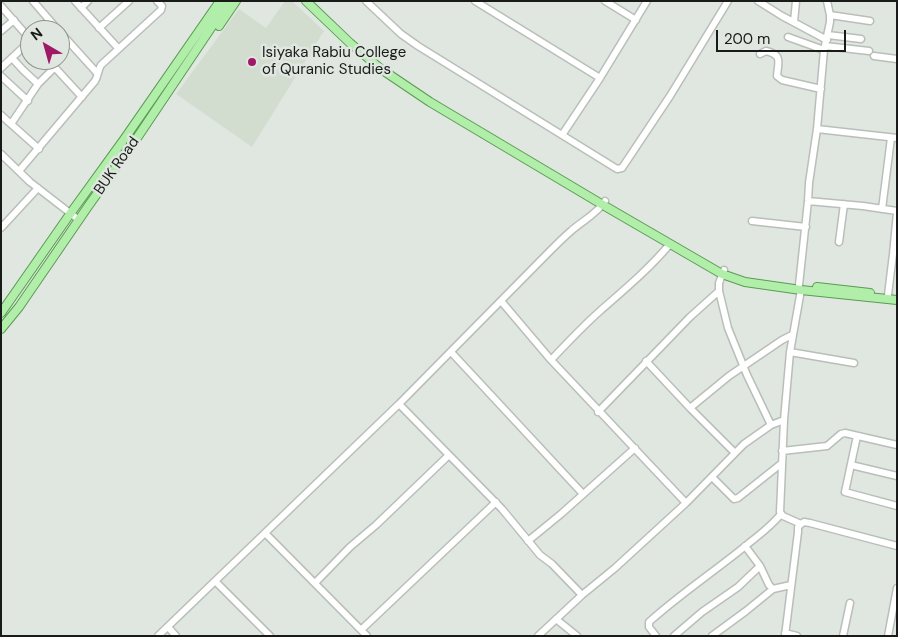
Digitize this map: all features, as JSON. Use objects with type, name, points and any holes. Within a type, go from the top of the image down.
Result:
[{"type":"main road","name":"BUK Road","points":[[1,313],[125,138],[218,1]]},
{"type":"main road","name":"BUK Road","points":[[1,329],[20,307],[229,1]]},
{"type":"main road","points":[[178,75],[192,64],[236,1]]},
{"type":"main road","points":[[310,2],[350,43],[381,68],[430,102],[723,272]]},
{"type":"main road","points":[[604,203],[670,244],[745,282],[897,300]]},
{"type":"main road","points":[[800,288],[897,296]]},
{"type":"street","points":[[33,1],[49,20]]},
{"type":"street","points":[[75,1],[118,48]]},
{"type":"street","points":[[81,8],[88,1]]},
{"type":"street","points":[[99,28],[129,1]]},
{"type":"street","points":[[20,171],[95,81],[101,65],[161,10],[162,6],[157,1]]},
{"type":"street","points":[[366,1],[401,34],[418,46],[617,169],[620,169],[670,96],[728,1]]},
{"type":"street","points":[[476,1],[600,78]]},
{"type":"street","points":[[605,1],[636,20]]},
{"type":"street","points":[[562,135],[600,78],[647,1]]},
{"type":"street","points":[[758,1],[826,43],[861,39]]},
{"type":"street","points":[[794,22],[796,1]]},
{"type":"street","points":[[781,514],[782,450],[790,352],[800,288],[809,183],[830,15],[827,1]]},
{"type":"street","points":[[1,6],[20,28]]},
{"type":"street","points":[[830,15],[870,21]]},
{"type":"street","points":[[1,31],[14,20]]},
{"type":"street","points":[[788,37],[826,43],[897,59]]},
{"type":"street","points":[[70,44],[97,72]]},
{"type":"street","points":[[1,68],[20,50]]},
{"type":"street","points":[[760,54],[766,51],[776,54],[778,58],[777,76],[782,80],[821,89]]},
{"type":"street","points":[[12,58],[38,84]]},
{"type":"street","points":[[11,124],[38,84],[52,70]]},
{"type":"street","points":[[56,70],[82,97]]},
{"type":"street","points":[[1,76],[28,101]]},
{"type":"street","points":[[1,115],[39,149]]},
{"type":"street","points":[[817,129],[895,137],[882,209]]},
{"type":"street","points":[[1,154],[38,188],[78,220]]},
{"type":"street","points":[[1,228],[38,188]]},
{"type":"street","points":[[808,201],[897,212],[894,254],[888,295]]},
{"type":"street","points":[[158,636],[400,404],[550,251],[604,203]]},
{"type":"street","points":[[839,242],[844,204]]},
{"type":"street","points":[[752,221],[806,227]]},
{"type":"street","points":[[551,360],[580,329],[624,291],[670,244]]},
{"type":"street","points":[[723,272],[719,283],[719,291],[728,328],[772,425]]},
{"type":"street","points":[[598,412],[690,317],[719,291]]},
{"type":"street","points":[[501,301],[598,412],[635,448],[686,503]]},
{"type":"street","points":[[690,408],[723,381],[792,335]]},
{"type":"street","points":[[450,352],[583,494]]},
{"type":"street","points":[[790,352],[854,363]]},
{"type":"street","points":[[646,361],[736,453]]},
{"type":"street","points":[[400,404],[496,502],[540,555],[552,564],[582,595]]},
{"type":"street","points":[[538,636],[686,503],[744,444],[772,425],[784,420]]},
{"type":"street","points":[[782,450],[827,446],[841,434],[845,433],[897,445]]},
{"type":"street","points":[[857,436],[845,490],[846,493],[897,506]]},
{"type":"street","points":[[528,541],[635,448]]},
{"type":"street","points":[[315,583],[350,547],[376,525],[449,455]]},
{"type":"street","points":[[712,477],[734,499],[738,498],[782,463]]},
{"type":"street","points":[[851,465],[897,476]]},
{"type":"street","points":[[361,630],[496,502]]},
{"type":"street","points":[[781,514],[800,524],[804,522],[810,523],[897,546]]},
{"type":"street","points":[[656,636],[650,627],[650,622],[666,606],[770,526],[781,514]]},
{"type":"street","points":[[797,636],[785,635],[800,524]]},
{"type":"street","points":[[265,534],[367,636]]},
{"type":"street","points":[[745,546],[760,566],[773,589]]},
{"type":"street","points":[[674,636],[702,612],[738,587],[760,566]]},
{"type":"street","points":[[215,581],[270,636]]},
{"type":"street","points":[[712,636],[773,589],[791,585]]},
{"type":"street","points":[[888,636],[897,588]]},
{"type":"street","points":[[843,636],[850,603]]},
{"type":"street","points":[[556,619],[577,636]]},
{"type":"street","points":[[168,627],[176,636]]},
{"type":"shaded area","name":"Isiyaka Rabiu College of Quranic Studies","points":[[285,1],[292,1],[324,31],[252,147],[176,94],[239,9],[266,28]]},
{"type":"place","name":"Isiyaka Rabiu College of Quranic Studies","points":[[252,62]]}]
